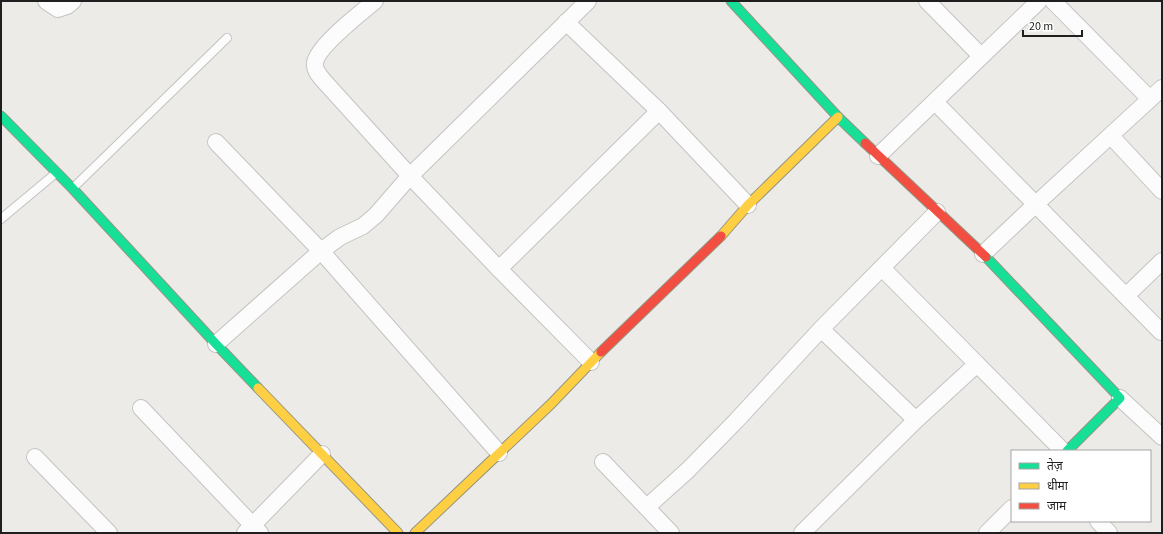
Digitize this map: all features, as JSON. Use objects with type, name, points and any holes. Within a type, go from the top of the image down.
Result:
[{"type":"street","points":[[46,1],[58,8],[67,6],[73,1]]},
{"type":"street","points":[[375,1],[328,42],[319,53],[314,64],[316,70],[323,80],[410,176],[591,362]]},
{"type":"street","points":[[216,344],[321,251],[340,237],[363,226],[376,215],[410,176],[588,1]]},
{"type":"street","points":[[731,1],[838,117],[983,254],[1120,398],[1161,433]]},
{"type":"street","points":[[927,1],[981,56]]},
{"type":"street","points":[[878,156],[1039,1]]},
{"type":"street","points":[[1053,1],[1150,99]]},
{"type":"street","points":[[566,22],[659,111],[748,205]]},
{"type":"street","points":[[983,254],[1162,88]]},
{"type":"street","points":[[935,102],[1161,332]]},
{"type":"street","points":[[499,269],[659,111]]},
{"type":"street","points":[[1,116],[56,172],[216,344],[398,533]]},
{"type":"street","points":[[415,533],[551,404],[591,362],[719,238],[748,205],[838,117]]},
{"type":"street","points":[[1111,136],[1162,191]]},
{"type":"street","points":[[216,142],[321,251],[499,453]]},
{"type":"street","points":[[647,507],[688,470],[821,329],[937,212]]},
{"type":"street","points":[[1126,296],[1162,261]]},
{"type":"street","points":[[882,268],[1062,450]]},
{"type":"street","points":[[821,329],[916,420]]},
{"type":"street","points":[[802,533],[916,420],[978,364]]},
{"type":"street","points":[[1068,450],[1120,398]]},
{"type":"street","points":[[141,408],[252,530],[322,454]]},
{"type":"street","points":[[35,457],[109,533]]},
{"type":"street","points":[[602,462],[671,533]]},
{"type":"street","points":[[987,533],[1011,509]]},
{"type":"street","points":[[1099,522],[1109,533]]},
{"type":"lane","points":[[72,189],[228,38]]},
{"type":"lane","points":[[1,219],[56,172]]},
{"type":"traffic: fast","points":[[731,1],[838,117],[865,143]]},
{"type":"traffic: fast","points":[[1,116],[73,189],[258,388]]},
{"type":"traffic: fast","points":[[986,257],[1120,398],[1068,450]]},
{"type":"traffic: slow","points":[[721,236],[748,205],[838,117]]},
{"type":"traffic: slow","points":[[415,533],[551,404],[601,352]]},
{"type":"traffic: slow","points":[[258,388],[398,533]]},
{"type":"traffic: jam","points":[[865,143],[986,257]]},
{"type":"traffic: jam","points":[[601,352],[721,236]]}]
